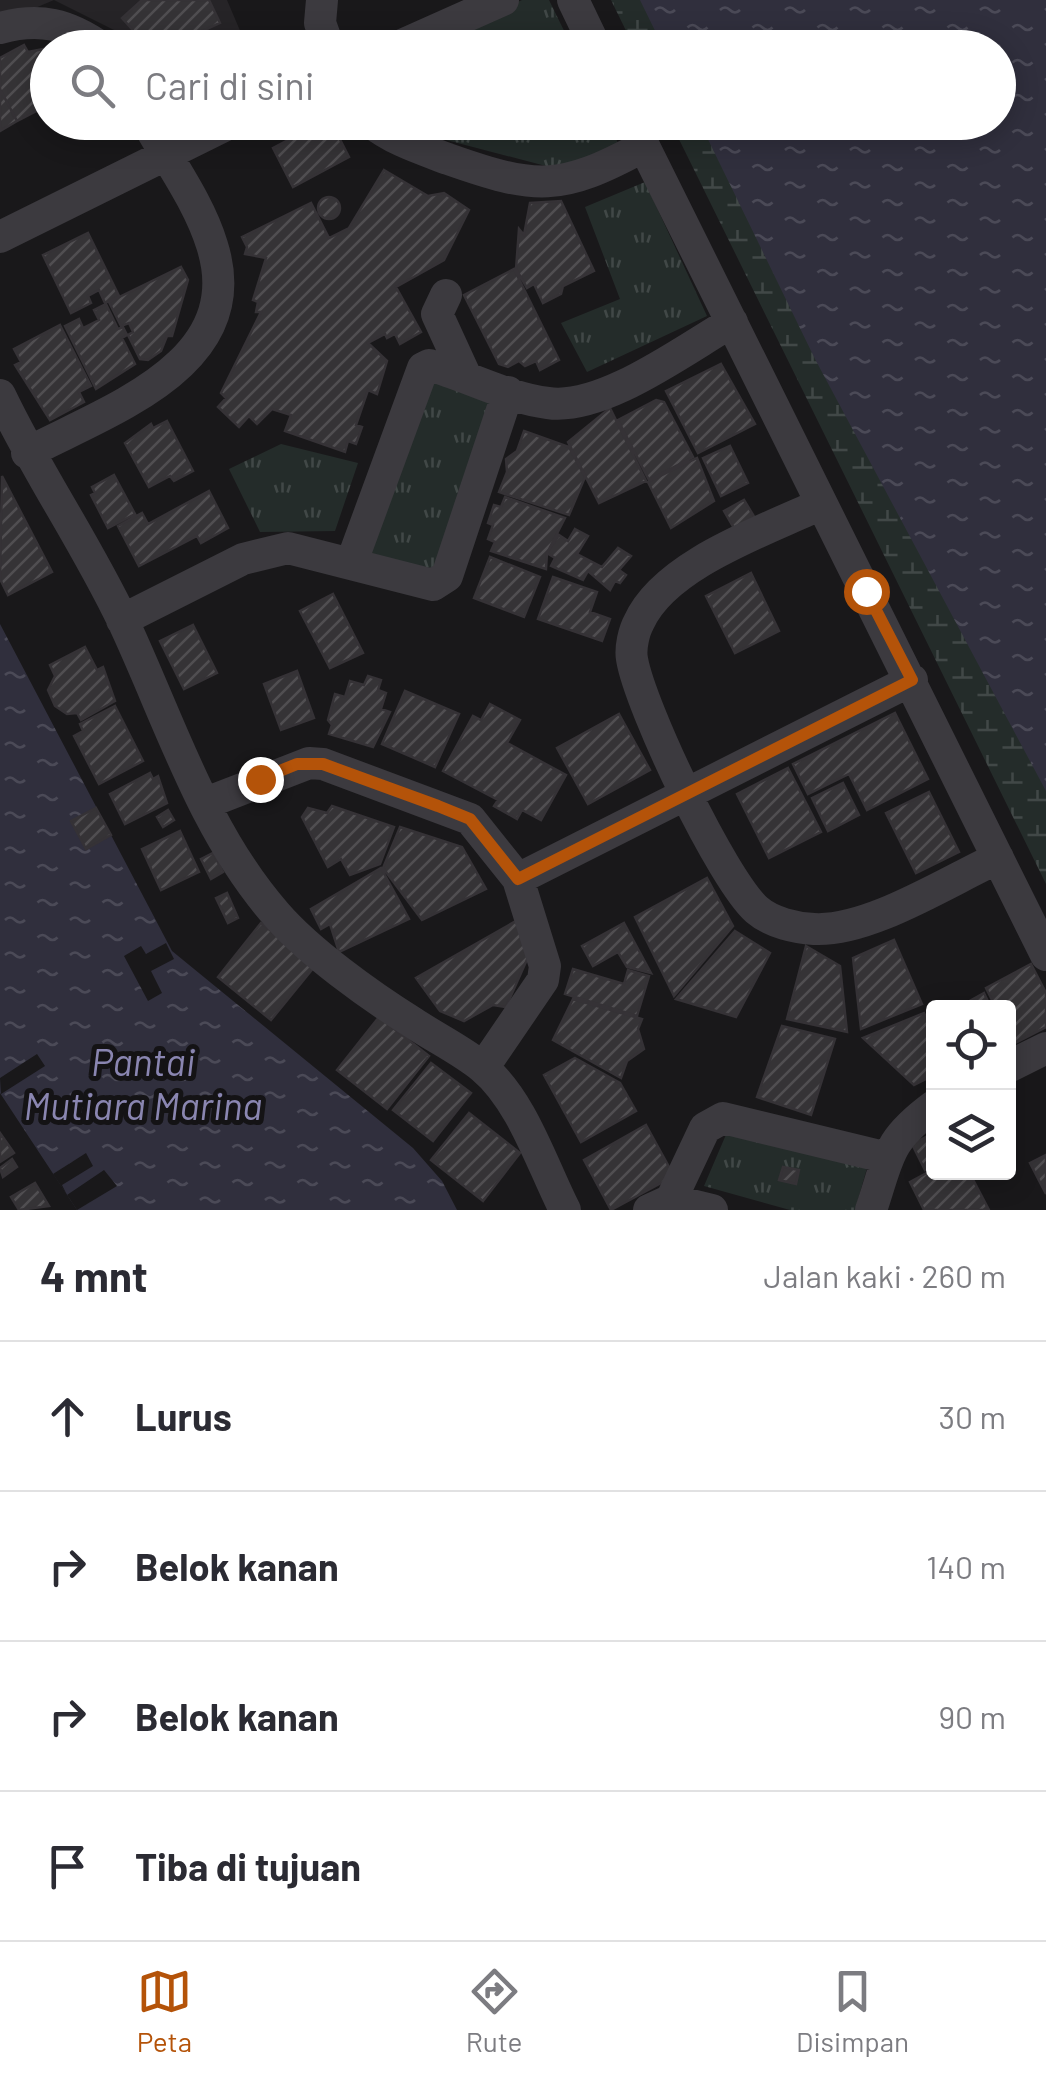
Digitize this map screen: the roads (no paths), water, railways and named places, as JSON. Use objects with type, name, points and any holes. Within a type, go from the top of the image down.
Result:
[{"type":"street","points":[[322,0],[323,30]]},
{"type":"street","points":[[436,30],[503,0]]},
{"type":"street","points":[[573,0],[587,30]]},
{"type":"street","points":[[0,28],[49,21],[67,30]]},
{"type":"street","points":[[27,452],[172,376],[205,335],[219,298],[212,242],[157,140]]},
{"type":"street","points":[[0,237],[195,140]]},
{"type":"street","points":[[407,140],[439,156],[508,180],[541,184],[576,178],[630,140]]},
{"type":"street","points":[[641,140],[1046,955]]},
{"type":"street","points":[[446,295],[437,314],[465,376]]},
{"type":"street","points":[[351,564],[418,373],[429,365],[548,403],[581,401],[615,388],[732,322]]},
{"type":"street","points":[[122,620],[264,551],[299,548],[433,585],[447,576],[508,392]]},
{"type":"street","points":[[0,395],[27,452],[122,620],[206,803],[250,883],[279,918],[394,1011],[484,1068],[510,1100],[564,1210]]},
{"type":"street","points":[[821,504],[669,582],[637,624],[631,654],[641,692],[688,796],[739,888],[759,912],[785,924],[838,929],[998,858]]},
{"type":"street","points":[[518,879],[912,680]]},
{"type":"street","points":[[206,803],[297,764],[323,764],[470,819],[518,879],[544,954],[543,980],[484,1068]]},
{"type":"street","points":[[1016,1063],[1046,1048]]},
{"type":"street","points":[[871,1210],[884,1157],[909,1124],[926,1112]]},
{"type":"street","points":[[712,1210],[661,1205],[705,1128],[723,1118],[884,1157]]},
{"type":"water","points":[[640,0],[1046,0],[1046,791],[815,359],[708,140],[1016,140],[1016,30],[655,30]]},
{"type":"water","name":"Pantai Mutiara Marina","points":[[0,624],[172,951],[413,1148],[442,1181],[457,1210],[77,1210],[0,1093]]}]
